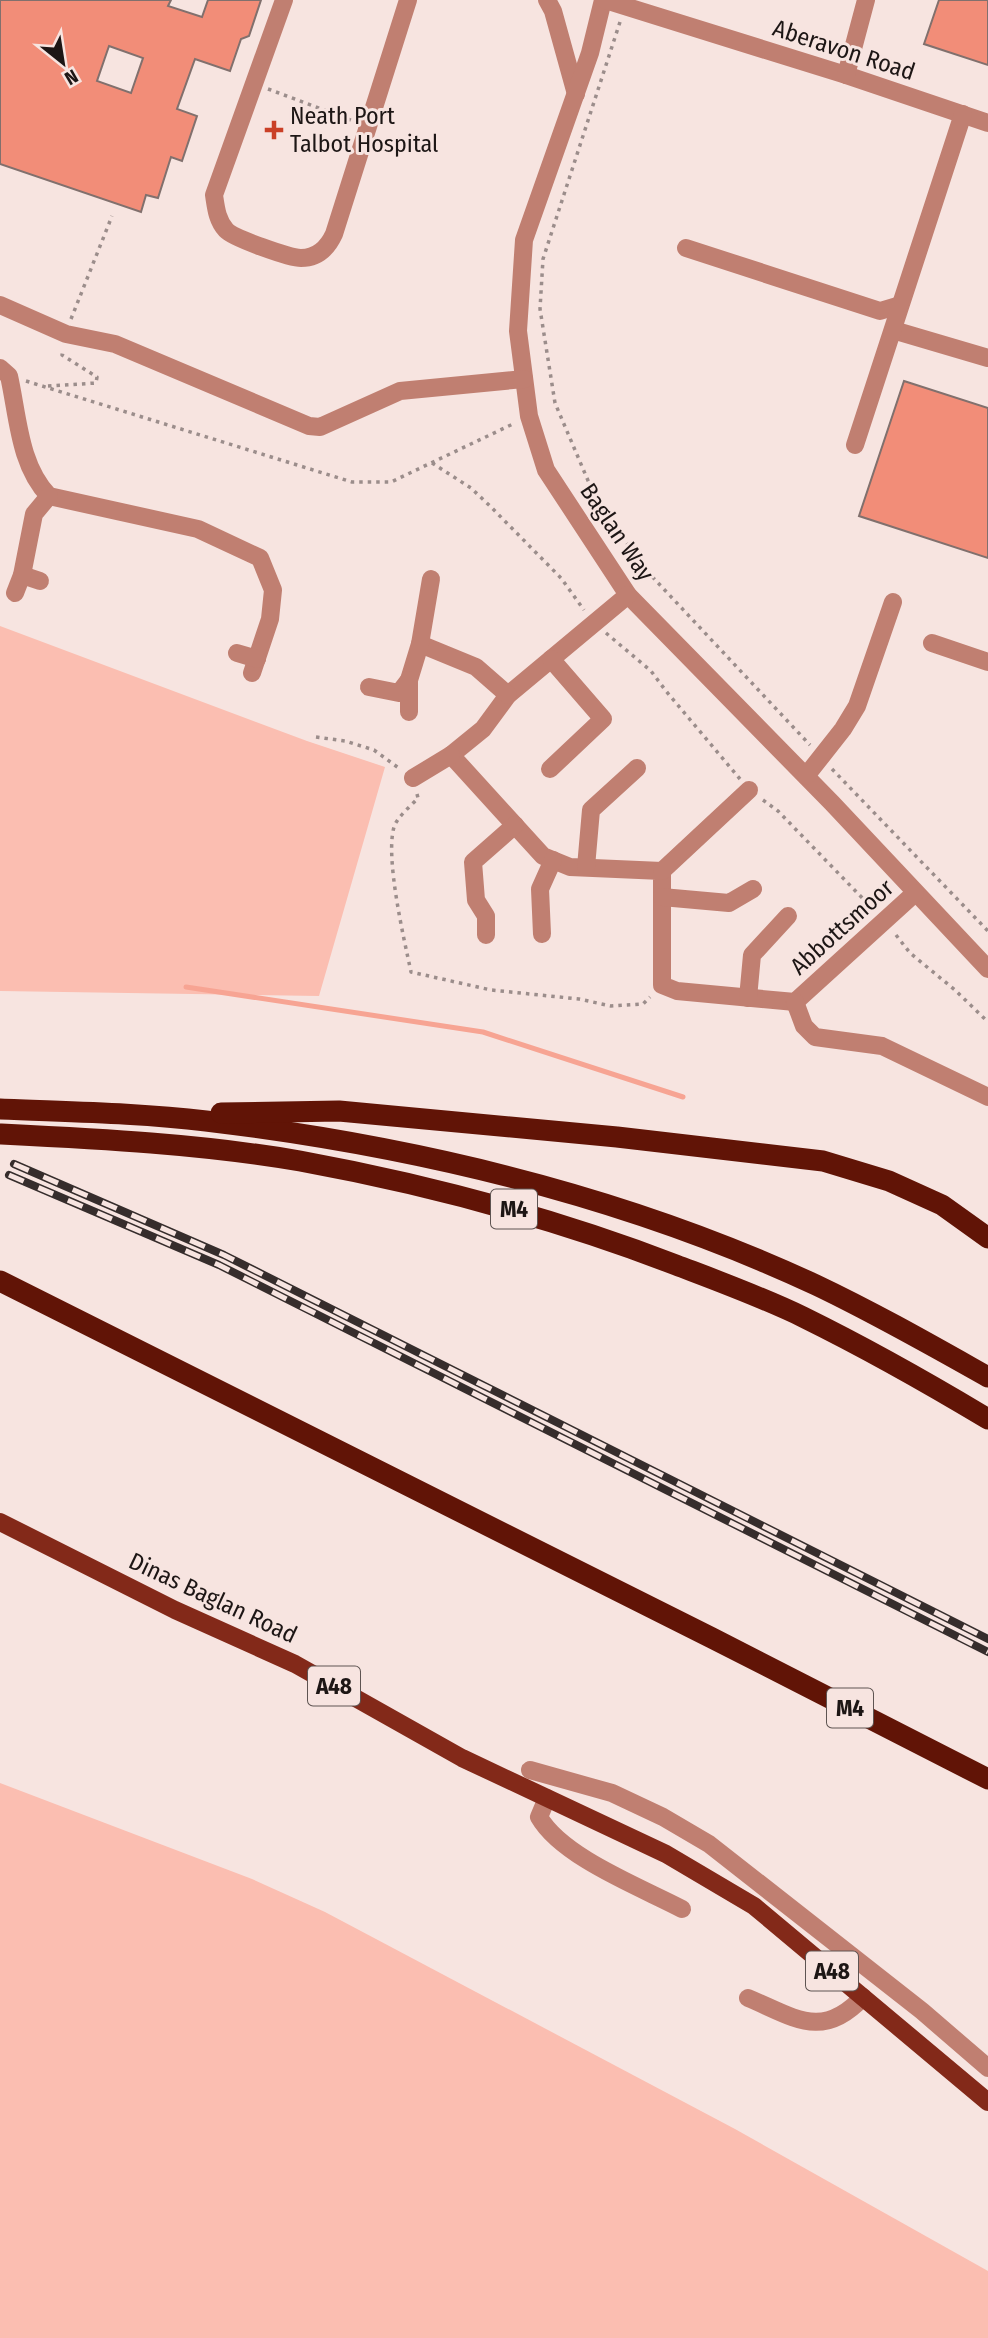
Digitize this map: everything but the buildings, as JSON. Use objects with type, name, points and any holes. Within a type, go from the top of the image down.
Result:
[{"type":"highway","name":"M4","points":[[0,1109],[203,1121],[303,1134],[486,1172],[617,1208],[717,1244],[815,1285],[910,1333],[988,1377]]},
{"type":"highway","name":"M4","points":[[107,1114],[339,1111],[617,1137],[823,1161],[889,1181],[942,1205],[988,1238]]},
{"type":"highway","name":"M4","points":[[0,1134],[201,1148],[298,1161],[504,1206],[604,1237],[801,1317],[893,1364],[988,1419]]},
{"type":"highway","name":"M4","points":[[0,1281],[712,1637],[988,1779]]},
{"type":"main road","name":"Dinas Baglan Road","points":[[0,1522],[176,1610],[295,1664],[462,1758],[666,1854],[754,1906],[863,1997]]},
{"type":"main road","name":"A48","points":[[863,1997],[988,2102]]},
{"type":"street","points":[[284,0],[214,195],[217,215],[225,230],[236,239],[301,258],[317,254],[328,246],[408,0]]},
{"type":"street","points":[[547,0],[553,11],[576,94]]},
{"type":"street","name":"Baglan Way","points":[[604,0],[590,52],[524,240],[519,331],[529,416],[546,470],[628,595],[987,965]]},
{"type":"street","name":"Aberavon Road","points":[[604,0],[988,122]]},
{"type":"street","points":[[846,75],[866,0]]},
{"type":"street","points":[[855,445],[963,114]]},
{"type":"street","points":[[686,248],[880,311],[901,305]]},
{"type":"street","points":[[0,305],[66,334],[115,344],[309,426],[320,427],[400,391],[524,379]]},
{"type":"street","points":[[892,330],[988,358]]},
{"type":"street","points":[[4,372],[24,452],[40,487],[49,496],[198,529],[260,558],[273,590],[270,619],[255,666],[237,653]]},
{"type":"street","points":[[15,593],[22,575],[34,514],[49,496]]},
{"type":"street","points":[[22,575],[40,580]]},
{"type":"street","points":[[409,712],[409,680],[420,644],[430,579]]},
{"type":"street","points":[[413,778],[451,755],[483,729],[508,695],[628,595]]},
{"type":"street","points":[[806,776],[844,729],[857,706],[893,602]]},
{"type":"street","points":[[932,643],[988,662]]},
{"type":"street","points":[[420,644],[476,667],[508,695]]},
{"type":"street","points":[[550,769],[603,719],[551,659]]},
{"type":"street","points":[[369,687],[399,693],[409,680]]},
{"type":"street","points":[[451,755],[543,856],[570,867],[662,871],[749,790]]},
{"type":"street","points":[[586,867],[591,810],[637,768]]},
{"type":"street","points":[[486,935],[486,916],[477,900],[473,862],[516,825]]},
{"type":"street","points":[[542,934],[540,889],[553,860]]},
{"type":"street","name":"Abbottsmoor","points":[[662,871],[662,985],[677,991],[748,998],[795,1002],[915,893]]},
{"type":"street","points":[[662,897],[729,904],[753,889]]},
{"type":"street","points":[[748,998],[751,955],[788,916]]},
{"type":"street","points":[[795,1002],[804,1026],[815,1037],[882,1046],[988,1097]]},
{"type":"street","points":[[530,1770],[612,1793],[663,1817],[709,1844],[922,2011],[988,2068]]},
{"type":"street","points":[[547,1798],[539,1817],[547,1831],[569,1851],[682,1909]]},
{"type":"street","points":[[748,1998],[804,2021],[816,2023],[842,2016],[863,1997]]},
{"type":"path","points":[[625,6],[543,259],[540,309],[555,403],[595,497],[645,569],[821,758],[988,931]]},
{"type":"path","points":[[254,85],[368,127]]},
{"type":"path","points":[[4,372],[352,482],[391,482],[529,416]]},
{"type":"path","points":[[432,463],[471,488],[490,506],[561,578],[594,623],[651,671],[749,790],[778,811],[841,879],[885,921],[910,953],[956,990],[988,1022]]},
{"type":"path","points":[[316,737],[345,741],[374,750],[413,778]]},
{"type":"shaded area","points":[[0,626],[307,741],[385,767],[319,996],[0,991]]},
{"type":"shaded area","points":[[0,1783],[252,1879],[325,1912],[735,2129],[988,2271],[988,2338],[0,2338]]},
{"type":"waterway","points":[[186,987],[483,1032],[683,1097]]},
{"type":"railway","points":[[14,1164],[224,1255],[988,1639]]},
{"type":"railway","points":[[9,1175],[219,1265],[988,1652]]},
{"type":"place","name":"Neath Port Talbot Hospital","points":[[274,130]]}]
